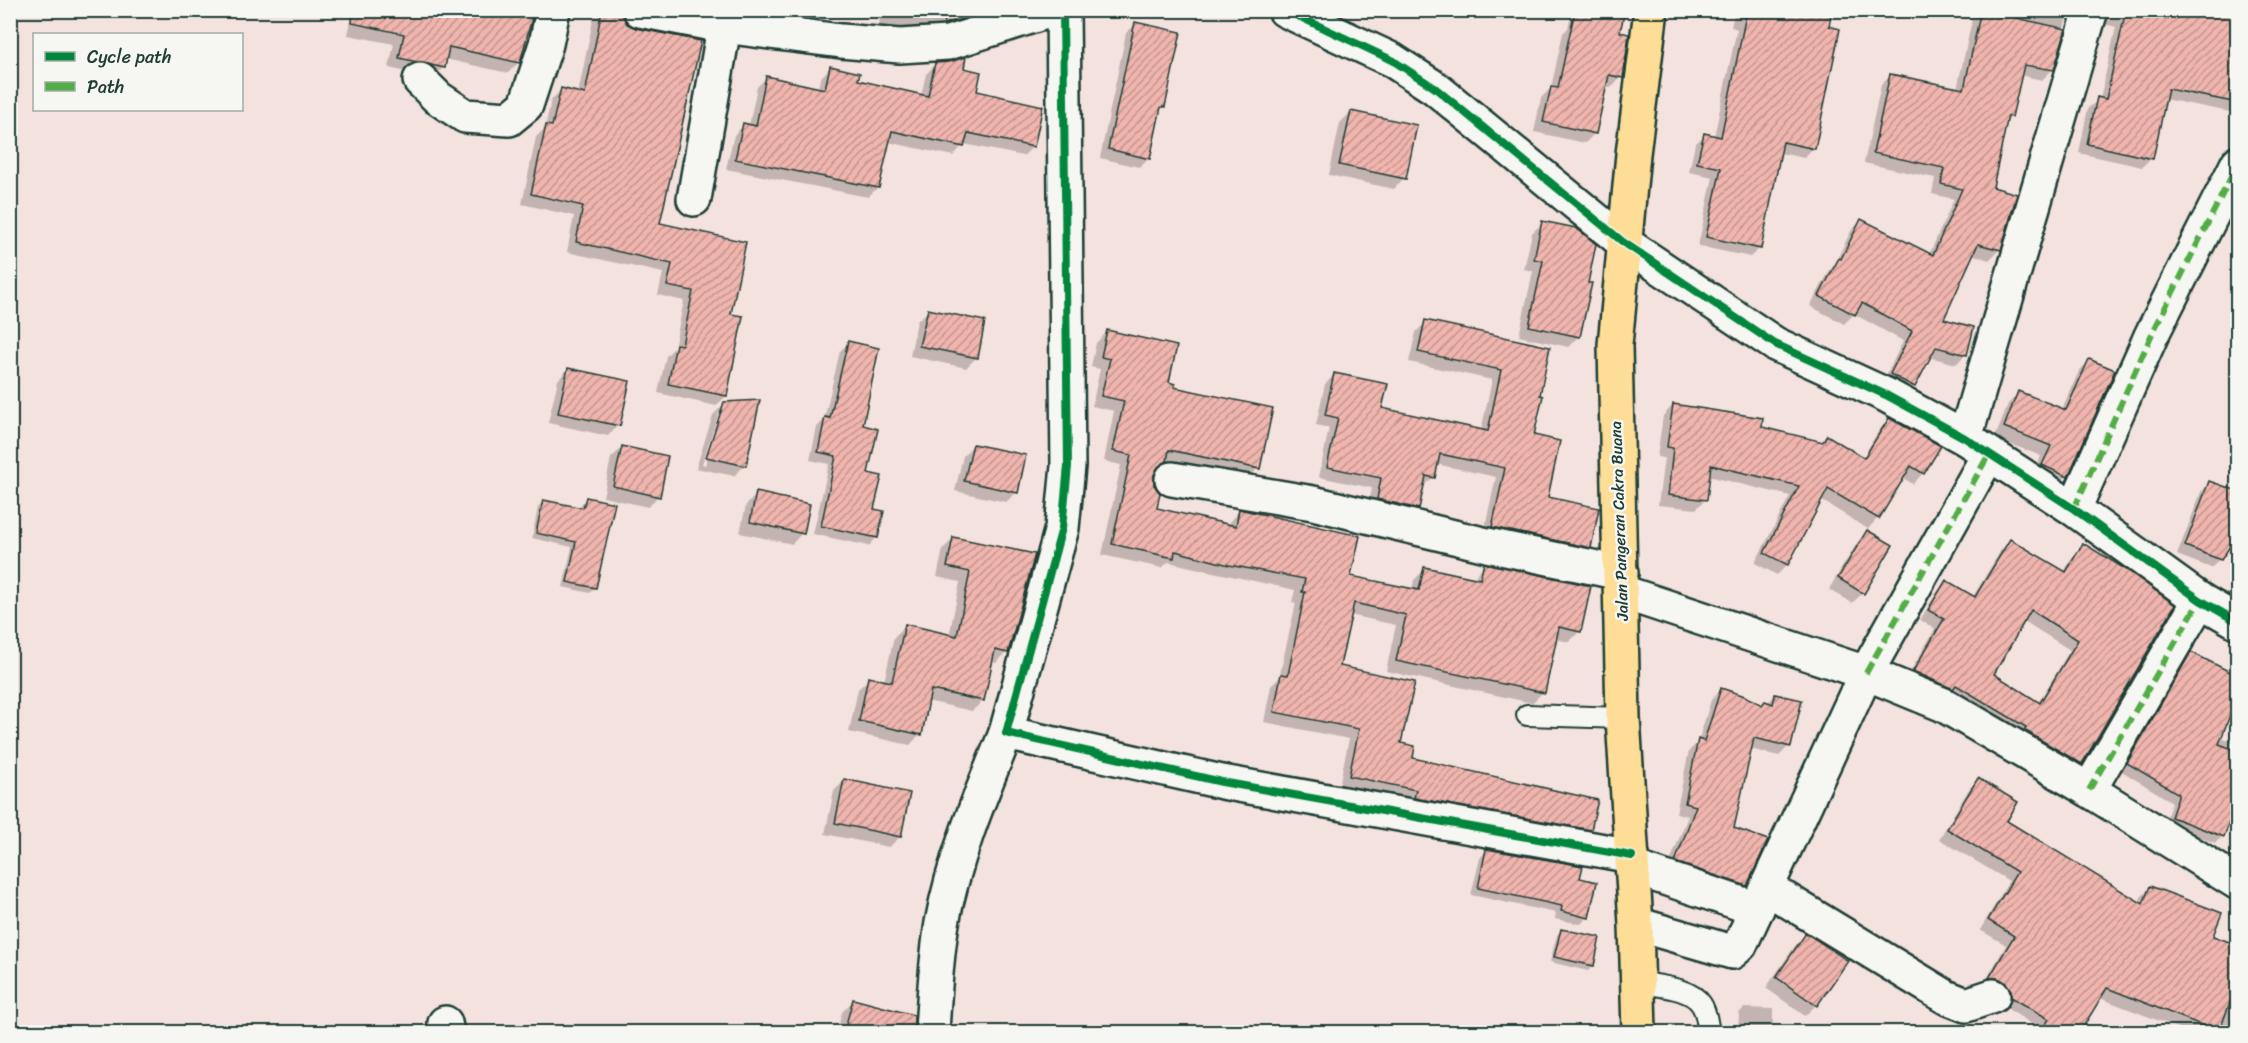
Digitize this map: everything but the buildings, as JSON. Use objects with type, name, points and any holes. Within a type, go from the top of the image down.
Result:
[{"type":"main road","name":"Jalan Pangeran Cakra Buana","points":[[1639,1032],[1636,924],[1623,718],[1622,582],[1615,345],[1623,242],[1651,10]]},
{"type":"street","points":[[420,81],[438,98],[465,116],[509,119],[526,105],[546,44],[553,10]]},
{"type":"street","points":[[640,10],[725,18],[841,41],[900,46],[948,43],[1052,10]]},
{"type":"street","points":[[932,1032],[942,922],[959,860],[1006,733],[1062,528],[1068,466],[1063,10]]},
{"type":"street","points":[[1285,10],[1392,60],[1435,88],[1623,242],[1775,344],[1886,395],[1977,446],[2074,509],[2200,600],[2238,622]]},
{"type":"street","points":[[1636,924],[1732,952],[1740,945],[1866,673],[1977,446],[2091,10]]},
{"type":"street","points":[[694,199],[725,18]]},
{"type":"street","points":[[2074,509],[2151,336],[2238,163]]},
{"type":"street","points":[[1172,479],[1313,503],[1486,544],[1622,582],[1866,673],[1944,705],[2090,790],[2238,883]]},
{"type":"street","points":[[2090,790],[2200,600]]},
{"type":"street","points":[[1006,733],[1222,782],[1632,861],[1762,899],[1946,997],[1966,1005],[1993,996]]},
{"type":"lane","points":[[1527,715],[1623,718]]},
{"type":"lane","points":[[1638,982],[1677,990],[1692,996],[1701,1003],[1709,1032]]},
{"type":"marked path","points":[[2074,509],[2151,336],[2238,163]]},
{"type":"marked path","points":[[1866,673],[1989,454]]},
{"type":"marked path","points":[[2089,790],[2200,600]]},
{"type":"cycle path","points":[[1063,10],[1068,466],[1062,528],[1006,733],[1222,782],[1632,856]]},
{"type":"cycle path","points":[[1285,10],[1392,60],[1435,88],[1623,242],[1775,344],[1886,395],[1965,438],[2074,509],[2200,600],[2238,622]]}]
